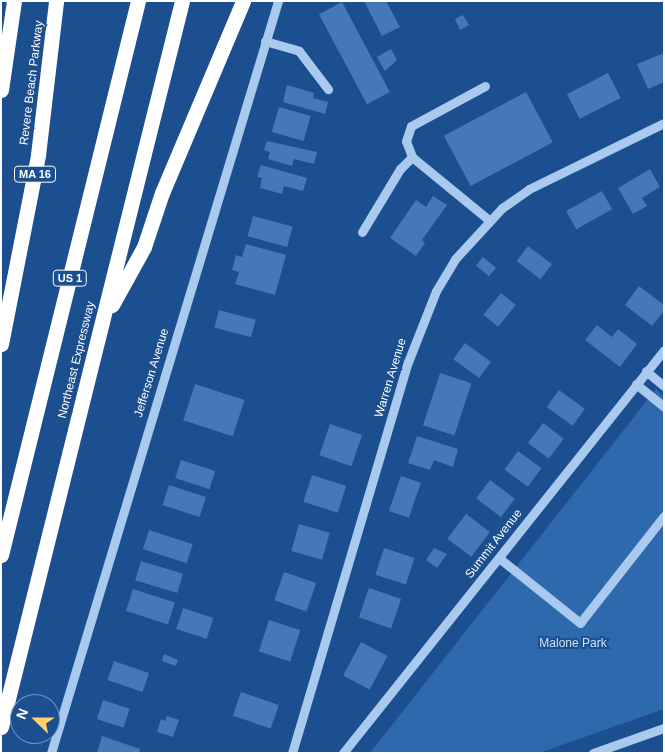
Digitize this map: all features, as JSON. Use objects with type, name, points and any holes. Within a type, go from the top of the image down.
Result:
[{"type":"highway","points":[[1,90],[14,1]]},
{"type":"highway","name":"Revere Beach Parkway","points":[[1,344],[38,155],[56,1]]},
{"type":"highway","name":"US 1","points":[[1,555],[138,1]]},
{"type":"highway","name":"Northeast Expressway","points":[[1,727],[182,1]]},
{"type":"highway","points":[[102,324],[144,247],[166,185],[243,1]]},
{"type":"street","name":"Jefferson Avenue","points":[[51,753],[278,1]]},
{"type":"street","points":[[265,41],[299,52],[328,89]]},
{"type":"street","points":[[486,86],[411,126],[406,142],[412,157],[489,220]]},
{"type":"street","name":"Warren Avenue","points":[[292,753],[423,320],[455,259],[489,220],[529,189],[664,123]]},
{"type":"street","points":[[362,232],[400,169],[412,157]]},
{"type":"street","name":"Summit Avenue","points":[[343,753],[664,350]]},
{"type":"street","points":[[646,372],[664,386]]},
{"type":"street","points":[[636,384],[664,407]]},
{"type":"street","points":[[499,558],[580,623],[664,516]]},
{"type":"street","points":[[593,753],[664,728]]},
{"type":"green space","name":"Malone Park","points":[[656,389],[664,397],[664,709],[539,753],[370,753]]},
{"type":"building","points":[[364,1],[386,1],[400,27],[382,36]]},
{"type":"building","points":[[342,2],[390,92],[367,104],[319,14]]},
{"type":"building","points":[[463,15],[469,25],[460,30],[455,19]]},
{"type":"building","points":[[391,49],[397,60],[385,71],[377,57]]},
{"type":"building","points":[[664,53],[664,82],[648,89],[637,64]]},
{"type":"building","points":[[608,73],[621,98],[580,119],[567,94]]},
{"type":"building","points":[[287,85],[314,93],[313,98],[328,102],[325,114],[283,102]]},
{"type":"building","points":[[526,92],[553,142],[471,186],[444,136]]},
{"type":"building","points":[[279,107],[311,116],[304,141],[272,132]]},
{"type":"building","points":[[267,141],[317,152],[314,164],[294,159],[292,166],[268,159],[270,152],[264,150]]},
{"type":"building","points":[[261,165],[307,178],[303,191],[284,186],[282,194],[260,188],[262,178],[257,177]]},
{"type":"building","points":[[650,169],[660,187],[642,198],[647,206],[633,214],[618,188]]},
{"type":"building","points":[[602,191],[612,209],[576,229],[566,211]]},
{"type":"building","points":[[433,196],[447,205],[422,240],[425,243],[416,256],[390,238],[416,200],[426,207]]},
{"type":"building","points":[[253,216],[293,227],[287,247],[248,236]]},
{"type":"building","points":[[246,244],[286,255],[275,295],[235,284],[239,272],[232,270],[236,255],[242,257]]},
{"type":"building","points":[[528,246],[552,264],[541,279],[517,261]]},
{"type":"building","points":[[483,257],[496,268],[489,276],[476,265]]},
{"type":"building","points":[[639,286],[664,305],[664,311],[652,326],[625,305]]},
{"type":"building","points":[[501,293],[516,305],[498,327],[483,315]]},
{"type":"building","points":[[219,310],[256,320],[251,337],[214,327]]},
{"type":"building","points":[[597,325],[612,337],[618,329],[637,344],[620,367],[585,340]]},
{"type":"building","points":[[465,343],[491,362],[479,378],[453,359]]},
{"type":"building","points":[[440,373],[471,383],[454,436],[423,425]]},
{"type":"building","points":[[195,384],[244,400],[233,436],[183,420]]},
{"type":"building","points":[[559,390],[585,409],[573,426],[547,407]]},
{"type":"building","points":[[543,423],[564,439],[549,459],[528,443]]},
{"type":"building","points":[[330,424],[362,435],[351,466],[319,455]]},
{"type":"building","points":[[417,436],[458,449],[453,467],[434,460],[430,470],[408,463]]},
{"type":"building","points":[[518,451],[541,468],[528,487],[504,470]]},
{"type":"building","points":[[181,460],[215,471],[209,489],[175,478]]},
{"type":"building","points":[[312,475],[346,486],[338,513],[303,502]]},
{"type":"building","points":[[401,476],[421,483],[409,518],[389,511]]},
{"type":"building","points":[[490,480],[515,499],[501,517],[476,498]]},
{"type":"building","points":[[169,485],[206,497],[200,517],[163,505]]},
{"type":"building","points":[[466,514],[490,532],[471,557],[447,539]]},
{"type":"building","points":[[299,524],[330,533],[322,560],[291,551]]},
{"type":"building","points":[[149,530],[193,544],[187,563],[143,549]]},
{"type":"building","points":[[384,548],[414,558],[406,585],[375,575]]},
{"type":"building","points":[[434,548],[447,554],[437,568],[426,560]]},
{"type":"building","points":[[141,561],[183,574],[177,593],[135,580]]},
{"type":"building","points":[[284,572],[316,583],[306,611],[274,600]]},
{"type":"building","points":[[369,588],[401,599],[391,628],[359,617]]},
{"type":"building","points":[[133,589],[175,603],[168,624],[126,611]]},
{"type":"building","points":[[183,608],[213,618],[207,639],[176,629]]},
{"type":"building","points":[[269,620],[300,630],[290,662],[259,651]]},
{"type":"building","points":[[361,642],[387,656],[370,690],[343,676]]},
{"type":"building","points":[[164,654],[178,660],[176,666],[162,661]]},
{"type":"building","points":[[114,661],[149,673],[142,692],[107,680]]},
{"type":"building","points":[[241,692],[279,705],[271,729],[233,716]]},
{"type":"building","points":[[103,700],[130,709],[123,728],[97,719]]},
{"type":"building","points":[[167,716],[179,720],[173,737],[157,732],[161,719],[165,721]]},
{"type":"building","points":[[102,736],[140,749],[139,753],[97,753]]}]
